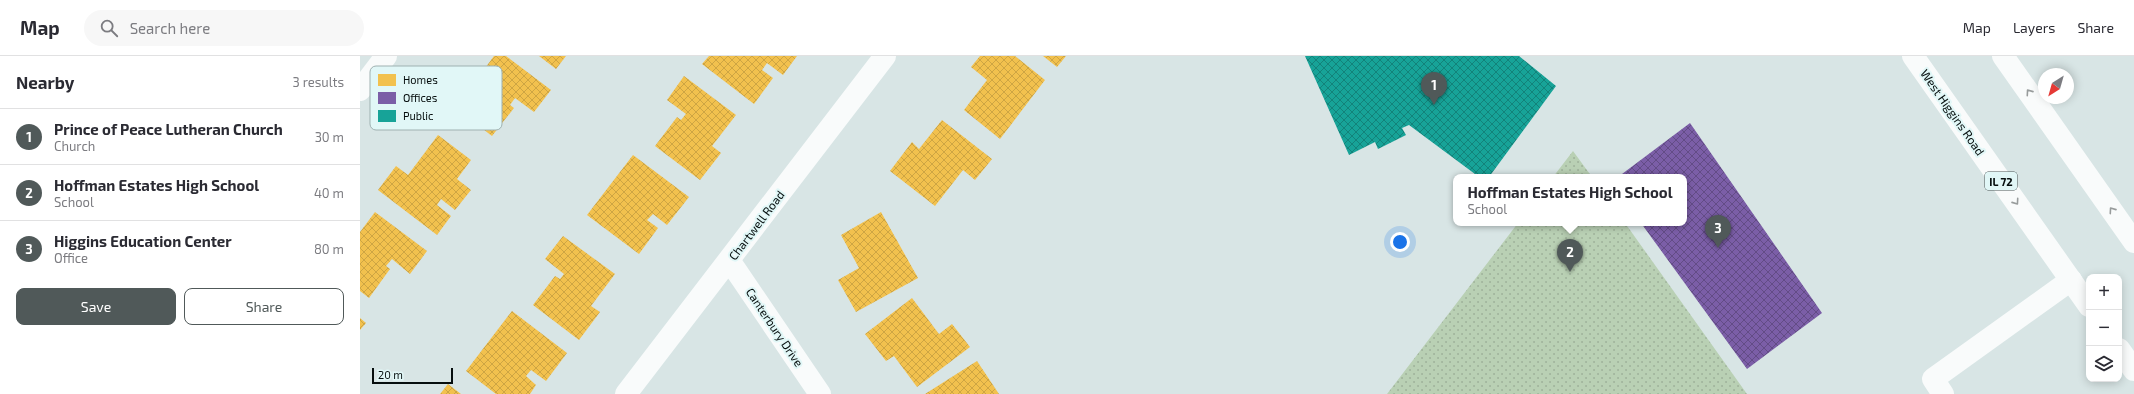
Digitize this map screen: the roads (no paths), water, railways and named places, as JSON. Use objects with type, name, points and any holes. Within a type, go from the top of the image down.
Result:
[{"type":"street","points":[[378,66],[386,56]]},
{"type":"street","name":"Chartwell Road","points":[[626,394],[885,56]]},
{"type":"street","name":"West Higgins Road","points":[[1913,56],[2086,302]]},
{"type":"street","points":[[2003,56],[2134,242]]},
{"type":"street","points":[[360,90],[370,77]]},
{"type":"street","name":"Canterbury Drive","points":[[729,260],[820,394]]},
{"type":"street","points":[[1943,394],[1933,379],[2071,280]]},
{"type":"street","points":[[2122,353],[2134,370]]},
{"type":"place","name":"Prince of Peace Lutheran Church","points":[[1434,105]]},
{"type":"place","name":"Higgins Education Center","points":[[1718,248]]},
{"type":"place","name":"Hoffman Estates High School","points":[[1570,272]]}]
